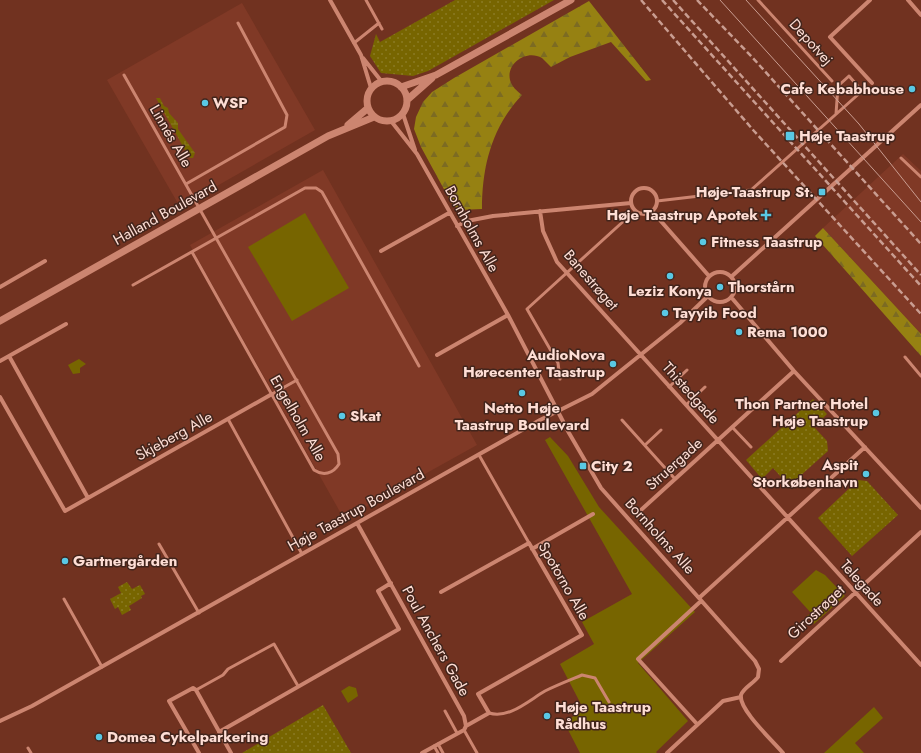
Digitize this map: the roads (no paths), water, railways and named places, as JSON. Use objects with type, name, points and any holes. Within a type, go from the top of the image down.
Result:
[{"type":"street","points":[[330,0],[361,55],[382,82]]},
{"type":"street","points":[[870,0],[830,38],[872,83]]},
{"type":"street","points":[[908,0],[921,15]]},
{"type":"street","points":[[401,87],[436,75],[567,1]]},
{"type":"street","points":[[361,55],[371,88],[366,101],[368,108],[374,117],[380,121],[391,121],[402,114],[407,106],[407,100],[401,87],[394,82],[382,82],[371,88]]},
{"type":"street","points":[[407,100],[436,75]]},
{"type":"street","points":[[731,277],[921,105]]},
{"type":"street","name":"Halland Boulevard","points":[[0,321],[343,128],[368,108]]},
{"type":"street","name":"Bornholms Alle","points":[[402,114],[416,154]]},
{"type":"street","name":"Halland Boulevard","points":[[343,128],[374,117]]},
{"type":"street","name":"Bornholms Alle","points":[[391,121],[416,154],[508,315],[558,412],[601,488],[758,666],[758,677],[743,691],[741,697]]},
{"type":"street","points":[[643,187],[653,191],[657,201],[652,211],[641,213],[634,210],[631,202],[634,192],[643,187]]},
{"type":"street","points":[[457,226],[467,221],[493,216],[631,202]]},
{"type":"street","name":"Banestrøget","points":[[540,211],[543,230],[557,262],[642,355]]},
{"type":"street","points":[[652,211],[709,276]]},
{"type":"street","points":[[381,251],[449,213]]},
{"type":"street","points":[[0,287],[45,261]]},
{"type":"street","points":[[722,272],[731,277],[734,289],[731,297],[722,302],[712,300],[708,296],[705,286],[709,276],[713,273],[722,272]]},
{"type":"street","name":"Høje Taastrup Boulevard","points":[[1,720],[32,706],[540,420],[592,394],[642,355],[708,296]]},
{"type":"street","points":[[731,297],[794,371],[921,508]]},
{"type":"street","points":[[437,355],[508,315]]},
{"type":"street","points":[[0,361],[66,324]]},
{"type":"street","name":"Thistedgade","points":[[642,355],[787,518]]},
{"type":"street","points":[[9,356],[88,498]]},
{"type":"street","name":"Struergade","points":[[642,510],[794,371]]},
{"type":"street","name":"Skjeberg Alle","points":[[0,397],[65,511],[272,394]]},
{"type":"street","points":[[697,724],[638,659],[700,599],[865,447]]},
{"type":"street","points":[[532,549],[592,514]]},
{"type":"street","name":"Telegade","points":[[787,518],[921,665]]},
{"type":"street","name":"Poul Anchers Gade","points":[[357,523],[464,716],[465,728]]},
{"type":"street","name":"Girostrøget","points":[[781,661],[921,532]]},
{"type":"street","name":"Spotorno Alle","points":[[441,592],[529,543],[582,635],[478,694],[489,713]]},
{"type":"street","points":[[219,732],[399,629],[378,591],[391,583]]},
{"type":"street","points":[[199,753],[169,701],[193,688],[196,690],[231,753]]},
{"type":"street","points":[[667,753],[723,701],[741,697],[746,711],[783,753]]},
{"type":"street","points":[[422,753],[489,713]]},
{"type":"street","points":[[0,714],[1,720]]},
{"type":"lane","points":[[366,0],[382,28]]},
{"type":"lane","name":"Depotvej","points":[[758,0],[832,81]]},
{"type":"lane","points":[[186,184],[279,132],[285,127],[288,119],[238,23]]},
{"type":"lane","points":[[354,43],[379,24]]},
{"type":"lane","name":"Linnés Alle","points":[[124,75],[200,208]]},
{"type":"lane","points":[[657,201],[747,192],[756,186],[862,91],[848,76],[838,86],[836,114]]},
{"type":"lane","points":[[901,158],[921,177]]},
{"type":"lane","points":[[133,286],[305,188],[316,188],[322,192],[419,366]]},
{"type":"lane","name":"Engelholm Alle","points":[[192,252],[314,470],[324,474],[333,472],[339,464],[338,454],[200,208]]},
{"type":"lane","points":[[560,379],[558,363],[528,309],[627,218]]},
{"type":"lane","points":[[905,357],[921,376]]},
{"type":"lane","points":[[669,387],[687,370]]},
{"type":"lane","points":[[272,394],[297,380]]},
{"type":"lane","points":[[686,405],[705,387]]},
{"type":"lane","points":[[228,419],[302,554]]},
{"type":"lane","points":[[622,420],[675,479]]},
{"type":"lane","points":[[733,428],[751,447]]},
{"type":"lane","points":[[645,445],[661,430]]},
{"type":"lane","points":[[479,455],[529,543]]},
{"type":"lane","points":[[159,544],[199,613]]},
{"type":"lane","points":[[64,599],[102,667]]},
{"type":"lane","points":[[196,690],[223,675],[228,669],[274,644],[298,686]]},
{"type":"lane","points":[[489,713],[494,715],[512,711],[544,692],[582,674],[595,678],[609,702]]},
{"type":"lane","points":[[445,711],[457,733]]},
{"type":"lane","points":[[465,728],[477,753]]},
{"type":"lane","points":[[436,745],[438,753]]},
{"type":"lane","points":[[436,745],[444,753]]},
{"type":"lane","points":[[28,748],[32,753]]},
{"type":"tram line","points":[[720,0],[921,222]]},
{"type":"tram line","points":[[746,0],[859,124],[921,202]]},
{"type":"railway","points":[[641,0],[754,131],[921,314]]},
{"type":"railway","points":[[662,0],[921,286]]},
{"type":"railway","points":[[673,0],[921,275]]},
{"type":"railway","points":[[697,0],[752,57],[921,244]]},
{"type":"place","name":"Cafe Kebabhouse","points":[[912,89]]},
{"type":"place","name":"WSP","points":[[205,103]]},
{"type":"place","name":"Høje Taastrup","points":[[790,136]]},
{"type":"place","name":"Høje-Taastrup St.","points":[[822,192]]},
{"type":"place","name":"Høje Taastrup Apotek","points":[[766,215]]},
{"type":"place","name":"Fitness Taastrup","points":[[703,242]]},
{"type":"place","name":"Leziz Konya","points":[[670,276]]},
{"type":"place","name":"Thorstårn","points":[[720,287]]},
{"type":"place","name":"Tayyib Food","points":[[665,313]]},
{"type":"place","name":"Rema 1000","points":[[739,332]]},
{"type":"place","name":"AudioNova Hørecenter Taastrup","points":[[613,364]]},
{"type":"place","name":"Netto Høje Taastrup Boulevard","points":[[522,393]]},
{"type":"place","name":"Thon Partner Hotel Høje Taastrup","points":[[876,413]]},
{"type":"place","name":"Skat","points":[[342,416]]},
{"type":"place","name":"City 2","points":[[583,466]]},
{"type":"place","name":"Aspit Storkøbenhavn","points":[[866,474]]},
{"type":"place","name":"Gartnergården","points":[[65,561]]},
{"type":"place","name":"Høje Taastrup Rådhus","points":[[547,716]]},
{"type":"place","name":"Domea Cykelparkering","points":[[99,737]]}]
